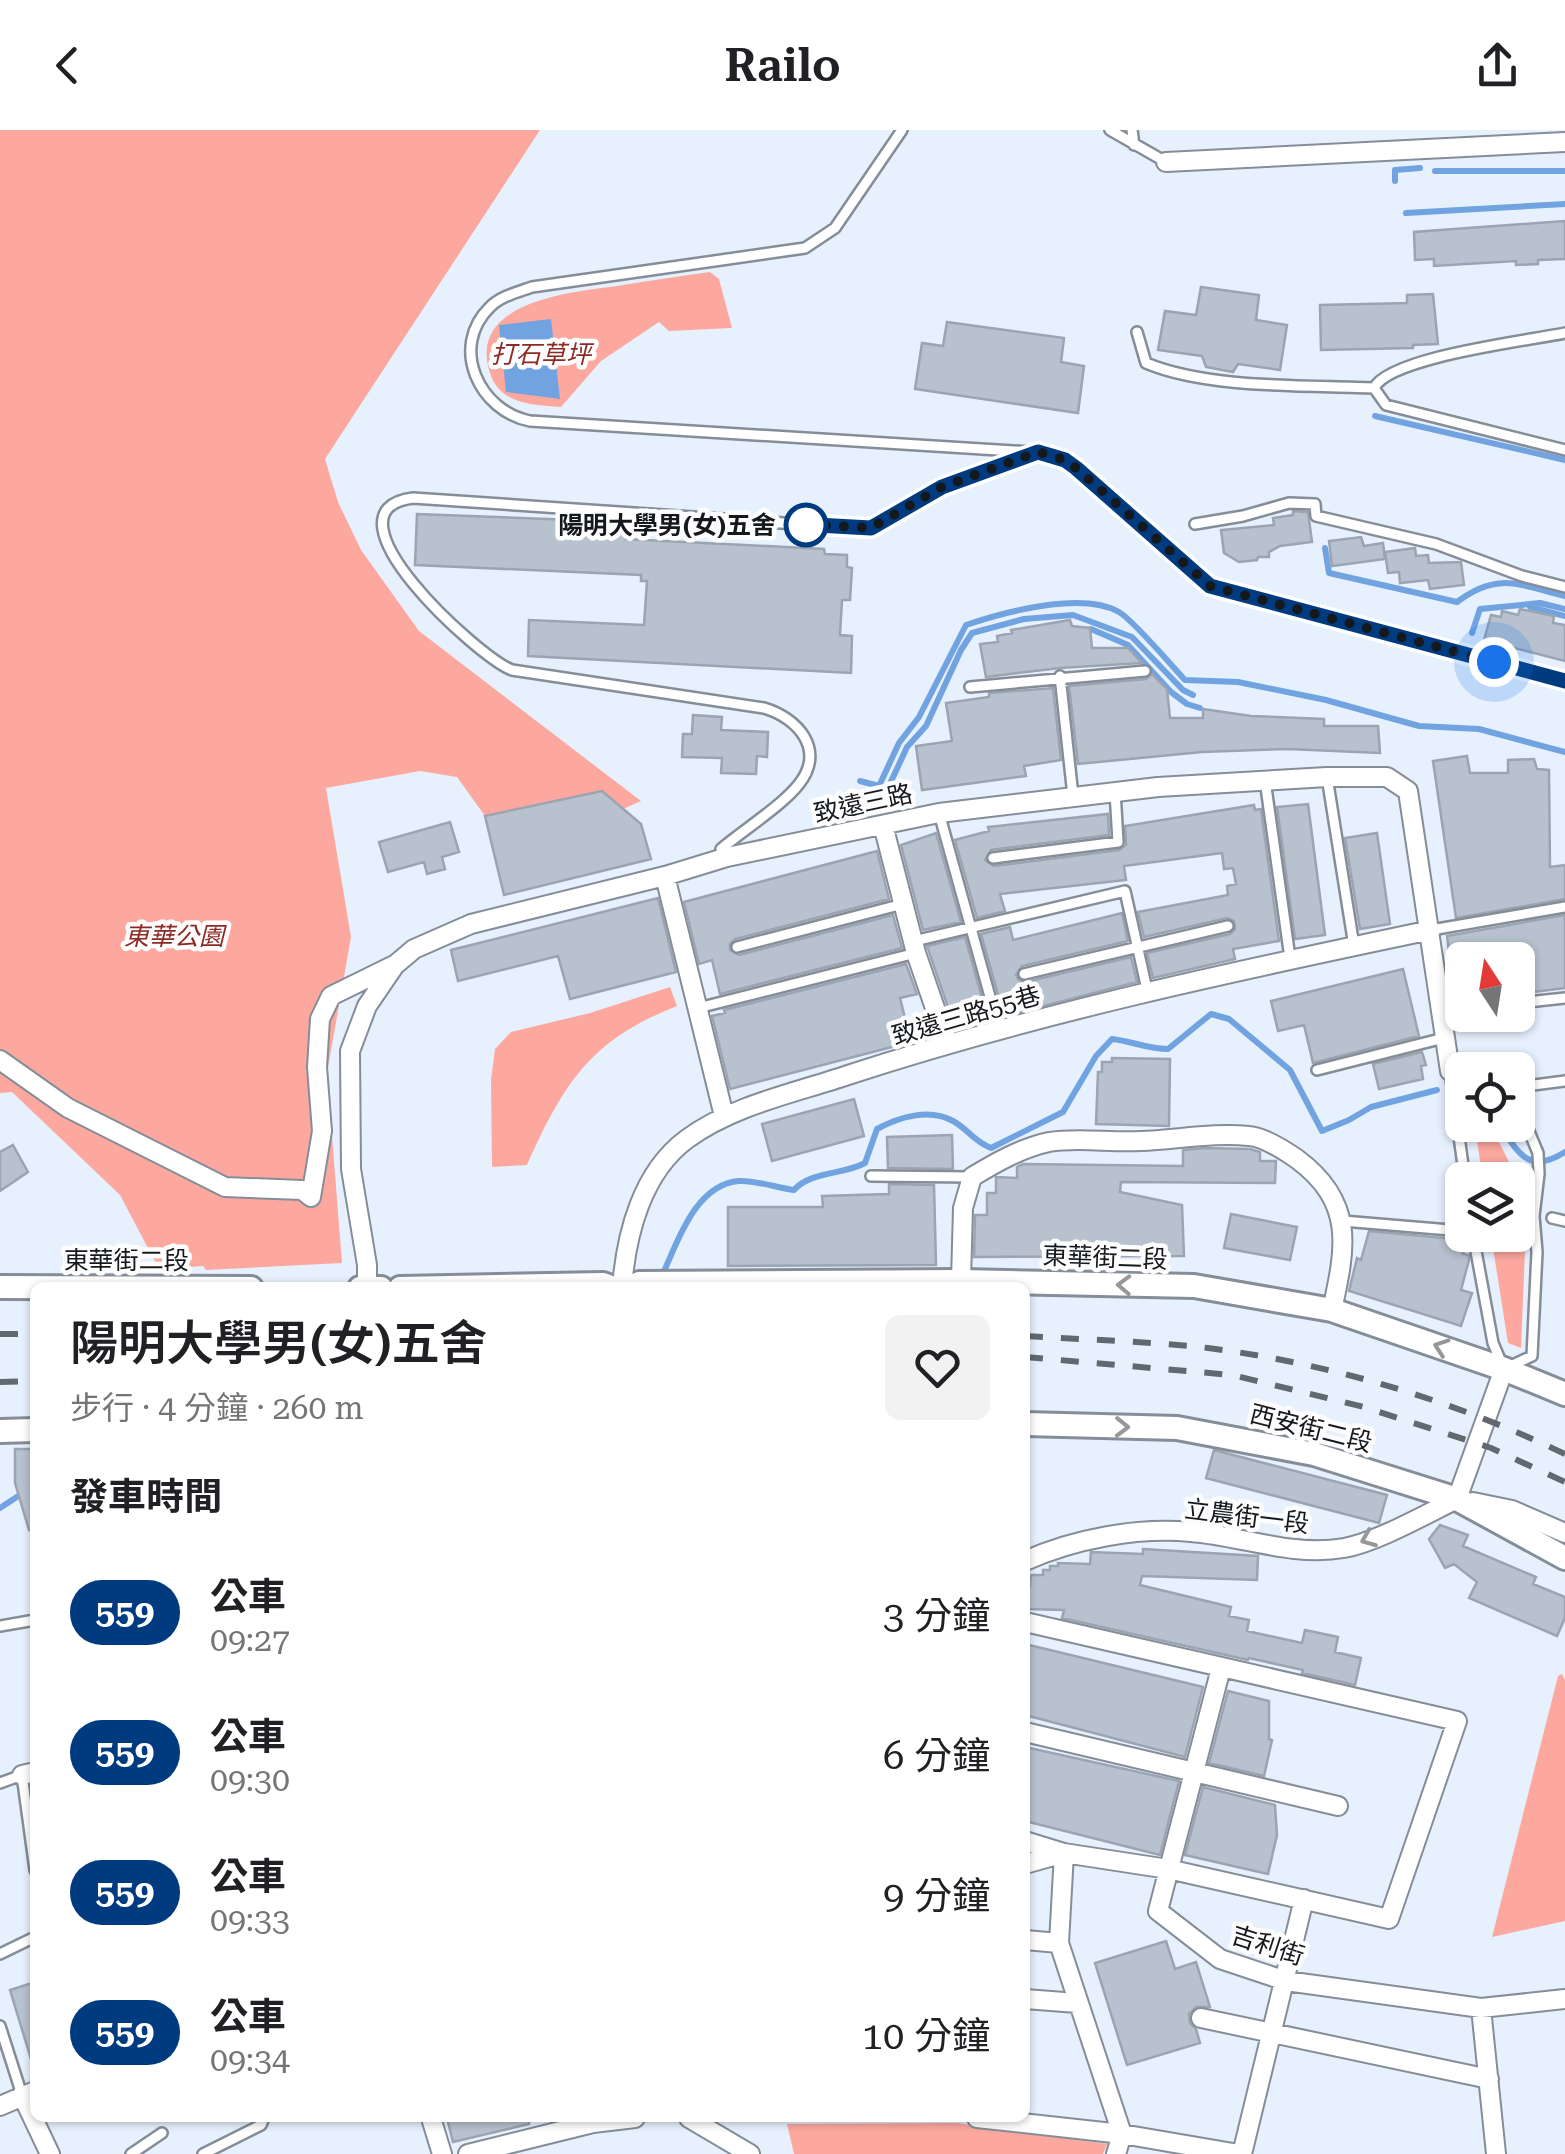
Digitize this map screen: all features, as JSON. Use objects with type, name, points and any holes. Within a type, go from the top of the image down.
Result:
[{"type":"street","points":[[1166,162],[1565,142]]},
{"type":"street","name":"致遠三路","points":[[364,1282],[366,1265],[351,1169],[350,1051],[368,1006],[394,965],[414,949],[471,924],[724,858],[940,813],[1073,796],[1327,776],[1388,776],[1408,791],[1449,1052]]},
{"type":"street","points":[[883,825],[915,946],[947,1043]]},
{"type":"street","points":[[665,876],[724,1116]]},
{"type":"street","name":"致遠三路55巷","points":[[625,1282],[624,1260],[652,1177],[685,1140],[724,1116],[999,1029],[1290,958],[1431,930]]},
{"type":"street","points":[[0,1060],[68,1108],[225,1187],[302,1190],[312,1197],[322,1131],[317,1066],[320,1019],[331,996],[394,965]]},
{"type":"street","points":[[961,1281],[963,1208],[972,1177],[998,1160],[1050,1142],[1251,1136],[1286,1152],[1318,1175],[1342,1222],[1340,1280],[1332,1310]]},
{"type":"street","name":"東華街二段","points":[[800,1282],[1008,1282]]},
{"type":"street","name":"東華街二段","points":[[1030,1282],[1194,1286],[1332,1310],[1565,1394]]},
{"type":"street","name":"東華街二段","points":[[0,1288],[30,1288]]},
{"type":"street","points":[[1504,1369],[1458,1499],[1512,1510],[1565,1533]]},
{"type":"street","name":"西安街二段","points":[[1030,1424],[1177,1428],[1314,1454],[1458,1499],[1565,1558]]},
{"type":"street","points":[[0,1430],[30,1430]]},
{"type":"street","name":"立農街一段","points":[[1030,1560],[1099,1538],[1148,1531],[1190,1532],[1302,1551],[1346,1548],[1458,1499]]},
{"type":"street","points":[[1030,1623],[1457,1721],[1389,1919],[1168,1869],[1064,1853],[1030,1843]]},
{"type":"street","points":[[1168,1869],[1220,1668]]},
{"type":"street","points":[[1030,1733],[1338,1806]]},
{"type":"street","points":[[1030,1863],[1064,1853]]},
{"type":"street","points":[[1064,1853],[1059,1943],[1122,2134],[1116,2154]]},
{"type":"street","name":"吉利街","points":[[1168,1869],[1158,1911],[1220,1959],[1286,1981],[1482,2008],[1565,1999]]},
{"type":"street","points":[[1014,2122],[1122,2134],[1240,2154],[1304,1899]]},
{"type":"street","points":[[1030,1940],[1059,1943]]},
{"type":"street","points":[[1030,1999],[1077,2003]]},
{"type":"street","points":[[1482,2008],[1496,2154]]},
{"type":"street","points":[[1201,2018],[1489,2079]]},
{"type":"street","points":[[0,2106],[29,2093]]},
{"type":"street","points":[[39,2122],[50,2154]]},
{"type":"street","points":[[432,2122],[442,2154]]},
{"type":"street","points":[[468,2154],[601,2122]]},
{"type":"street","points":[[696,2122],[750,2154]]},
{"type":"lane","points":[[902,130],[836,228],[804,248],[555,284],[511,294],[490,307],[477,326],[470,350],[479,385],[516,418],[530,420],[1038,452],[1065,460],[1076,468],[1210,586],[1565,681]]},
{"type":"lane","points":[[1110,130],[1166,162]]},
{"type":"lane","points":[[1132,130],[1134,145]]},
{"type":"lane","points":[[1137,332],[1146,363],[1168,372],[1268,384],[1374,388],[1388,374],[1422,360],[1565,334]]},
{"type":"lane","points":[[1374,388],[1386,405],[1565,450]]},
{"type":"lane","points":[[724,858],[720,849],[802,781],[808,748],[802,731],[793,721],[764,708],[501,666],[465,637],[401,566],[384,540],[382,521],[392,506],[413,498],[871,528],[942,487],[1038,452]]},
{"type":"lane","points":[[1195,524],[1289,503],[1316,504],[1316,516],[1436,544],[1522,576],[1565,587]]},
{"type":"lane","points":[[970,686],[1144,671]]},
{"type":"lane","points":[[1060,676],[1073,796]]},
{"type":"lane","points":[[1327,776],[1354,946]]},
{"type":"lane","points":[[1265,780],[1290,958]]},
{"type":"lane","points":[[993,858],[1118,842],[1115,791]]},
{"type":"lane","points":[[940,813],[999,1029]]},
{"type":"lane","points":[[698,1008],[915,946],[971,926],[1125,891],[1148,994]]},
{"type":"lane","points":[[737,947],[904,904]]},
{"type":"lane","points":[[1431,930],[1565,908]]},
{"type":"lane","points":[[1024,974],[1228,926]]},
{"type":"lane","points":[[1535,1001],[1565,998]]},
{"type":"lane","points":[[1440,1010],[1445,1010]]},
{"type":"lane","points":[[1316,1070],[1444,1038]]},
{"type":"lane","points":[[1535,1085],[1565,1081]]},
{"type":"lane","points":[[1475,1252],[1493,1342],[1504,1369],[1532,1356],[1537,1252],[1534,1216],[1539,1174],[1533,1142]]},
{"type":"lane","points":[[870,1176],[972,1177]]},
{"type":"lane","points":[[1552,1218],[1565,1221]]},
{"type":"lane","points":[[1342,1222],[1445,1231]]},
{"type":"lane","points":[[0,1626],[30,1621]]},
{"type":"lane","points":[[0,1784],[28,1773],[30,1801]]},
{"type":"lane","points":[[0,1954],[30,1939]]},
{"type":"lane","points":[[0,2026],[29,2093]]},
{"type":"lane","points":[[203,2154],[262,2122]]},
{"type":"lane","points":[[131,2154],[162,2133]]},
{"type":"green space","name":"東華公園","points":[[0,130],[540,130],[325,459],[338,502],[361,550],[419,631],[641,801],[623,809],[485,816],[457,777],[420,771],[326,788],[351,937],[327,1073],[342,1263],[159,1269],[120,1195],[12,1092],[0,1093]]},
{"type":"green space","name":"打石草坪","points":[[710,272],[719,279],[732,328],[669,331],[659,322],[601,361],[561,407],[519,401],[495,384],[487,349],[494,330],[508,315],[551,297]]},
{"type":"green space","points":[[670,987],[677,1006],[622,1034],[583,1068],[554,1110],[527,1165],[492,1167],[491,1080],[495,1049],[511,1032],[590,1013]]},
{"type":"green space","points":[[1477,1142],[1499,1142],[1509,1162],[1480,1162]]},
{"type":"green space","points":[[1494,1252],[1525,1252],[1521,1348],[1508,1343]]},
{"type":"green space","points":[[1562,1674],[1565,1921],[1492,1937],[1558,1676]]},
{"type":"green space","points":[[957,2123],[1107,2144],[1103,2154],[794,2154],[787,2124]]},
{"type":"water","points":[[551,319],[560,399],[506,392],[499,325]]},
{"type":"building","points":[[1565,221],[1565,259],[1538,260],[1538,264],[1516,265],[1516,261],[1434,266],[1434,259],[1415,260],[1414,232]]},
{"type":"building","points":[[1201,287],[1259,295],[1256,320],[1287,325],[1280,370],[1238,364],[1233,372],[1206,367],[1202,356],[1158,350],[1165,311],[1196,315]]},
{"type":"building","points":[[1433,294],[1438,344],[1321,350],[1320,305],[1407,303],[1407,295]]},
{"type":"building","points":[[947,322],[1064,338],[1061,362],[1084,366],[1078,413],[915,389],[922,343],[943,346]]},
{"type":"building","points":[[1293,511],[1308,512],[1312,542],[1280,546],[1269,552],[1269,557],[1257,560],[1239,562],[1224,553],[1221,530],[1274,525],[1273,518],[1293,515]]},
{"type":"building","points":[[417,514],[626,522],[626,539],[824,549],[825,554],[847,555],[847,567],[852,568],[850,600],[842,600],[840,635],[852,636],[851,673],[528,656],[529,620],[644,625],[647,581],[641,581],[641,575],[415,565]]},
{"type":"building","points":[[1361,537],[1364,546],[1383,543],[1385,559],[1332,566],[1329,541]]},
{"type":"building","points":[[1415,548],[1416,556],[1428,555],[1429,563],[1461,562],[1464,585],[1430,589],[1428,580],[1400,583],[1399,572],[1388,573],[1385,552]]},
{"type":"building","points":[[1520,609],[1554,616],[1553,623],[1565,625],[1565,661],[1484,640],[1491,615],[1501,617],[1502,611],[1518,615]]},
{"type":"building","points":[[1070,620],[1072,626],[1090,628],[1092,648],[1128,648],[1142,663],[986,677],[980,644],[998,642],[997,636],[1012,633],[1011,630]]},
{"type":"building","points":[[1152,674],[1167,689],[1170,718],[1203,718],[1203,709],[1251,716],[1324,719],[1324,726],[1378,726],[1380,753],[1287,749],[1202,752],[1078,764],[1069,686],[1146,679]]},
{"type":"building","points":[[1053,688],[1061,760],[1024,766],[1026,776],[922,790],[916,746],[952,741],[946,703],[989,697],[989,693]]},
{"type":"building","points":[[693,715],[722,717],[721,730],[768,732],[767,757],[757,756],[756,774],[721,773],[722,758],[682,757],[683,734],[692,734]]},
{"type":"building","points":[[1467,756],[1470,773],[1508,773],[1508,760],[1534,759],[1537,769],[1549,770],[1550,867],[1565,865],[1565,899],[1456,918],[1433,761]]},
{"type":"building","points":[[602,791],[641,824],[651,859],[504,895],[485,816]]},
{"type":"building","points":[[1308,804],[1325,935],[1295,939],[1277,807]]},
{"type":"building","points":[[1254,805],[1255,810],[1261,809],[1279,941],[1233,949],[1235,959],[1153,978],[1147,953],[1230,934],[1235,929],[1234,921],[1227,918],[1144,937],[1138,912],[1228,895],[1227,886],[1236,884],[1233,868],[1224,869],[1222,853],[1124,866],[1126,880],[1000,894],[1005,911],[977,918],[955,840],[989,831],[988,827],[1108,814],[1109,835],[991,850],[985,860],[994,866],[1119,850],[1126,845],[1125,826]]},
{"type":"building","points":[[450,822],[459,852],[442,857],[445,869],[427,874],[424,862],[388,872],[379,842]]},
{"type":"building","points":[[936,833],[961,922],[923,930],[901,845]]},
{"type":"building","points":[[1377,833],[1390,924],[1360,929],[1345,838]]},
{"type":"building","points":[[877,851],[889,899],[735,939],[730,950],[739,955],[893,915],[902,948],[720,994],[712,960],[699,964],[684,902]]},
{"type":"building","points":[[658,898],[676,972],[570,999],[558,956],[458,981],[451,950]]},
{"type":"building","points":[[1122,913],[1128,941],[1022,966],[1016,975],[1026,982],[1131,957],[1137,982],[1004,1016],[981,934],[1010,927],[1013,940]]},
{"type":"building","points":[[1565,915],[1565,988],[1535,992],[1535,942],[1448,942],[1447,936]]},
{"type":"building","points":[[965,937],[988,1019],[955,1028],[927,946]]},
{"type":"building","points":[[906,964],[917,994],[900,998],[911,1042],[730,1089],[712,1016]]},
{"type":"building","points":[[1403,969],[1419,1036],[1313,1063],[1304,1025],[1278,1031],[1271,1001]]},
{"type":"building","points":[[1422,1052],[1426,1065],[1421,1066],[1423,1079],[1379,1089],[1373,1064]]},
{"type":"building","points":[[1112,1058],[1170,1059],[1169,1126],[1096,1124],[1098,1072],[1102,1072],[1102,1062],[1112,1062]]},
{"type":"building","points":[[854,1099],[864,1136],[772,1161],[762,1124]]},
{"type":"building","points":[[952,1135],[953,1169],[888,1168],[887,1137]]},
{"type":"building","points":[[13,1145],[28,1172],[0,1191],[0,1152]]},
{"type":"building","points":[[1183,1150],[1260,1152],[1260,1161],[1276,1161],[1275,1183],[1121,1182],[1120,1192],[1182,1205],[1184,1256],[974,1257],[975,1215],[987,1215],[987,1193],[996,1193],[996,1177],[1017,1178],[1017,1167],[1023,1164],[1183,1166]]},
{"type":"building","points":[[889,1184],[934,1185],[936,1265],[728,1266],[728,1207],[823,1207],[822,1196],[889,1194]]},
{"type":"building","points":[[1231,1214],[1297,1227],[1290,1260],[1224,1248]]},
{"type":"building","points":[[1369,1231],[1445,1238],[1445,1252],[1469,1255],[1461,1290],[1472,1293],[1461,1326],[1349,1291],[1357,1258],[1361,1260]]},
{"type":"building","points":[[15,1449],[30,1449],[30,1530],[29,1530],[15,1483]]},
{"type":"building","points":[[1214,1450],[1387,1495],[1379,1523],[1206,1478]]},
{"type":"building","points":[[1440,1525],[1468,1535],[1463,1546],[1536,1577],[1533,1584],[1565,1597],[1565,1618],[1557,1636],[1469,1598],[1477,1582],[1454,1564],[1445,1568],[1429,1539]]},
{"type":"building","points":[[1143,1549],[1258,1556],[1257,1580],[1142,1576],[1140,1585],[1231,1607],[1229,1616],[1249,1620],[1247,1631],[1302,1643],[1305,1630],[1338,1637],[1335,1652],[1361,1658],[1355,1685],[1302,1673],[1303,1670],[1062,1618],[1064,1610],[1030,1609],[1031,1575],[1043,1575],[1043,1570],[1058,1563],[1090,1564],[1091,1552],[1143,1554]]},
{"type":"building","points":[[1030,1645],[1203,1687],[1185,1757],[1030,1716]]},
{"type":"building","points":[[1228,1691],[1269,1701],[1272,1740],[1264,1776],[1209,1763]]},
{"type":"building","points":[[1030,1748],[1179,1781],[1160,1855],[1030,1822]]},
{"type":"building","points":[[1203,1787],[1275,1805],[1277,1835],[1268,1874],[1185,1855]]},
{"type":"building","points":[[1166,1941],[1175,1969],[1196,1962],[1210,2007],[1196,2007],[1189,2014],[1200,2043],[1127,2065],[1095,1963]]},
{"type":"building","points":[[30,1984],[30,2056],[10,1990]]},
{"type":"building","points":[[448,2122],[529,2122],[529,2124],[453,2142]]},
{"type":"waterway","points":[[1395,181],[1395,170],[1420,168]]},
{"type":"waterway","points":[[1435,171],[1565,171]]},
{"type":"waterway","points":[[1406,213],[1565,204]]},
{"type":"waterway","points":[[1375,416],[1565,460]]},
{"type":"waterway","points":[[1325,548],[1329,573],[1457,602],[1485,586],[1510,583],[1565,596]]},
{"type":"waterway","points":[[860,781],[879,786],[966,625],[1064,603],[1085,603],[1119,612],[1185,680],[1238,682],[1326,700],[1419,726],[1479,729],[1565,752]]},
{"type":"waterway","points":[[1472,633],[1480,609],[1540,603],[1565,609]]},
{"type":"waterway","points":[[1530,607],[1565,616]]},
{"type":"waterway","points":[[889,786],[907,747],[926,726],[972,633],[1024,619],[1073,615],[1132,637],[1183,690],[1193,695]]},
{"type":"waterway","points":[[1091,629],[1128,645],[1171,692],[1200,708]]},
{"type":"waterway","points":[[665,1269],[692,1214],[724,1184],[745,1181],[794,1190],[809,1179],[865,1163],[877,1129],[914,1116],[944,1117],[991,1148],[1063,1112],[1096,1056],[1112,1039],[1168,1049],[1211,1014],[1229,1019],[1290,1070],[1322,1131],[1371,1107],[1437,1090]]},
{"type":"waterway","points":[[1512,1142],[1533,1161],[1553,1159],[1565,1152]]},
{"type":"waterway","points":[[0,1508],[30,1488]]},
{"type":"railway","points":[[0,1334],[30,1334]]},
{"type":"railway","points":[[1030,1336],[1185,1346],[1346,1374],[1479,1417],[1565,1454]]},
{"type":"railway","points":[[1030,1357],[1232,1375],[1364,1407],[1491,1448],[1565,1482]]},
{"type":"railway","points":[[0,1382],[30,1381]]},
{"type":"bus line","name":"559","points":[[798,524],[871,528],[942,487],[1038,452],[1048,453],[1076,468],[1210,586],[1565,681]]},
{"type":"place","name":"陽明大學男(女)五舍","points":[[806,525]]},
{"type":"route","points":[[806,525],[798,524],[871,528],[942,487],[1038,452],[1048,453],[1076,468],[1210,586],[1494,662]]}]
